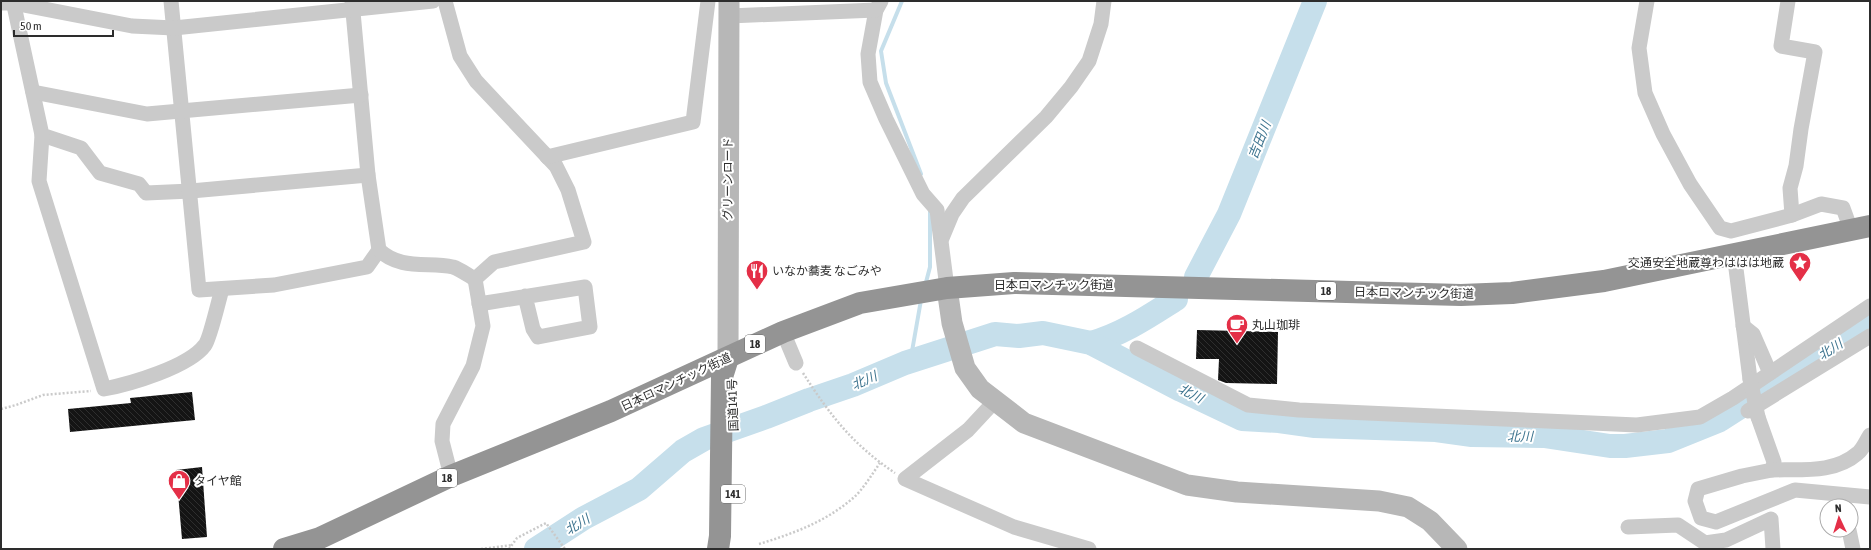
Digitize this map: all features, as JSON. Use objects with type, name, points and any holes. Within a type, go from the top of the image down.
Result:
[{"type":"highway","name":"日本ロマンチック街道","points":[[284,549],[320,538],[451,476],[611,411],[783,332],[860,303],[947,288],[1014,283],[1063,283],[1461,295],[1512,293],[1604,280],[1860,228]]},
{"type":"highway","name":"国道141号","points":[[728,358],[722,377],[728,403],[732,549]]},
{"type":"highway","name":"国道141号","points":[[718,549],[728,442]]},
{"type":"street","points":[[171,1],[199,290],[274,285],[367,267],[379,250]]},
{"type":"street","points":[[222,289],[205,345],[186,360],[133,383],[104,389],[40,181],[42,135],[33,92],[9,2],[132,26],[174,28],[352,5],[433,1]]},
{"type":"street","points":[[445,1],[460,56],[476,81],[556,166],[568,190],[584,242],[494,262],[475,279]]},
{"type":"street","points":[[547,157],[693,122],[708,1]]},
{"type":"street","points":[[942,238],[952,214],[964,198],[1046,118],[1071,87],[1089,61],[1100,24],[1104,1]]},
{"type":"street","points":[[1646,1],[1639,48],[1645,93],[1663,134],[1690,184],[1720,228],[1730,231],[1792,215],[1821,204],[1843,208],[1860,228]]},
{"type":"street","points":[[1788,1],[1781,46],[1815,52],[1796,166],[1790,188],[1792,215]]},
{"type":"street","points":[[352,5],[368,175],[379,250],[387,258],[418,266],[454,268],[475,279]]},
{"type":"street","points":[[729,8],[879,6],[868,54],[870,82],[886,119],[923,194],[937,210],[942,238],[952,323],[966,368],[980,389],[1024,423],[1187,485],[1237,492],[1379,501],[1408,507],[1430,521],[1456,549]]},
{"type":"street","name":"グリーンロード","points":[[728,358],[729,8]]},
{"type":"street","points":[[33,92],[147,114],[361,95]]},
{"type":"street","points":[[42,135],[80,148],[100,173],[139,184],[146,193],[190,192],[368,175]]},
{"type":"street","points":[[1734,253],[1753,414],[1774,462],[1772,470]]},
{"type":"street","points":[[451,476],[442,441],[442,424],[473,366],[483,326],[475,279]]},
{"type":"street","points":[[479,304],[525,296],[584,287],[590,327],[538,337],[533,329],[525,296]]},
{"type":"street","points":[[1137,348],[1248,405],[1299,410],[1637,425],[1700,418],[1733,398],[1870,306]]},
{"type":"street","points":[[1743,326],[1753,334],[1770,373]]},
{"type":"street","points":[[783,332],[796,363]]},
{"type":"street","points":[[1753,414],[1870,336]]},
{"type":"street","points":[[995,401],[968,430],[905,479],[1014,527],[1089,549]]},
{"type":"street","points":[[1833,498],[1795,490],[1716,522],[1701,518],[1695,501],[1698,489],[1742,476],[1772,470],[1829,468],[1842,464],[1859,452],[1870,435]]},
{"type":"street","points":[[1859,498],[1870,497]]},
{"type":"street","points":[[1628,527],[1678,525],[1705,543],[1726,545],[1771,519],[1773,549]]},
{"type":"street","points":[[1851,538],[1853,549]]},
{"type":"path","points":[[796,363],[823,405],[849,437],[880,463],[905,479]]},
{"type":"path","points":[[1,408],[16,405],[43,395],[104,389]]},
{"type":"path","points":[[759,544],[796,532],[821,520],[853,498],[880,463]]},
{"type":"path","points":[[509,549],[518,538],[546,523],[565,549]]},
{"type":"path","points":[[481,549],[512,545]]},
{"type":"building","name":"丸山珈琲","points":[[1197,330],[1278,332],[1277,384],[1226,383],[1218,380],[1219,359],[1196,359]]},
{"type":"building","points":[[192,392],[195,420],[70,432],[68,409],[131,403],[130,398]]},
{"type":"building","points":[[202,467],[207,537],[182,539],[176,470]]},
{"type":"waterway","points":[[902,1],[881,51],[886,83],[921,174]]},
{"type":"waterway","name":"吉田川","points":[[1196,277],[1229,214],[1315,1]]},
{"type":"waterway","points":[[925,286],[930,267],[930,209]]},
{"type":"waterway","name":"吉田川","points":[[1091,343],[1125,330],[1176,299]]},
{"type":"waterway","points":[[905,363],[911,357],[921,300]]},
{"type":"waterway","name":"北川","points":[[536,549],[584,518],[639,489],[683,451],[704,439],[853,385],[905,363],[995,334],[1019,336],[1043,333],[1091,343],[1181,390],[1242,419],[1279,421],[1315,426],[1436,430],[1472,435],[1544,436],[1610,446],[1625,446],[1668,441],[1720,420],[1870,324]]},
{"type":"place","name":"交通安全地蔵尊わははは地蔵","points":[[1800,282]]},
{"type":"place","name":"いなか蕎麦 なごみや","points":[[757,290]]},
{"type":"place","name":"丸山珈琲","points":[[1237,344]]},
{"type":"place","name":"タイヤ館","points":[[179,500]]}]
